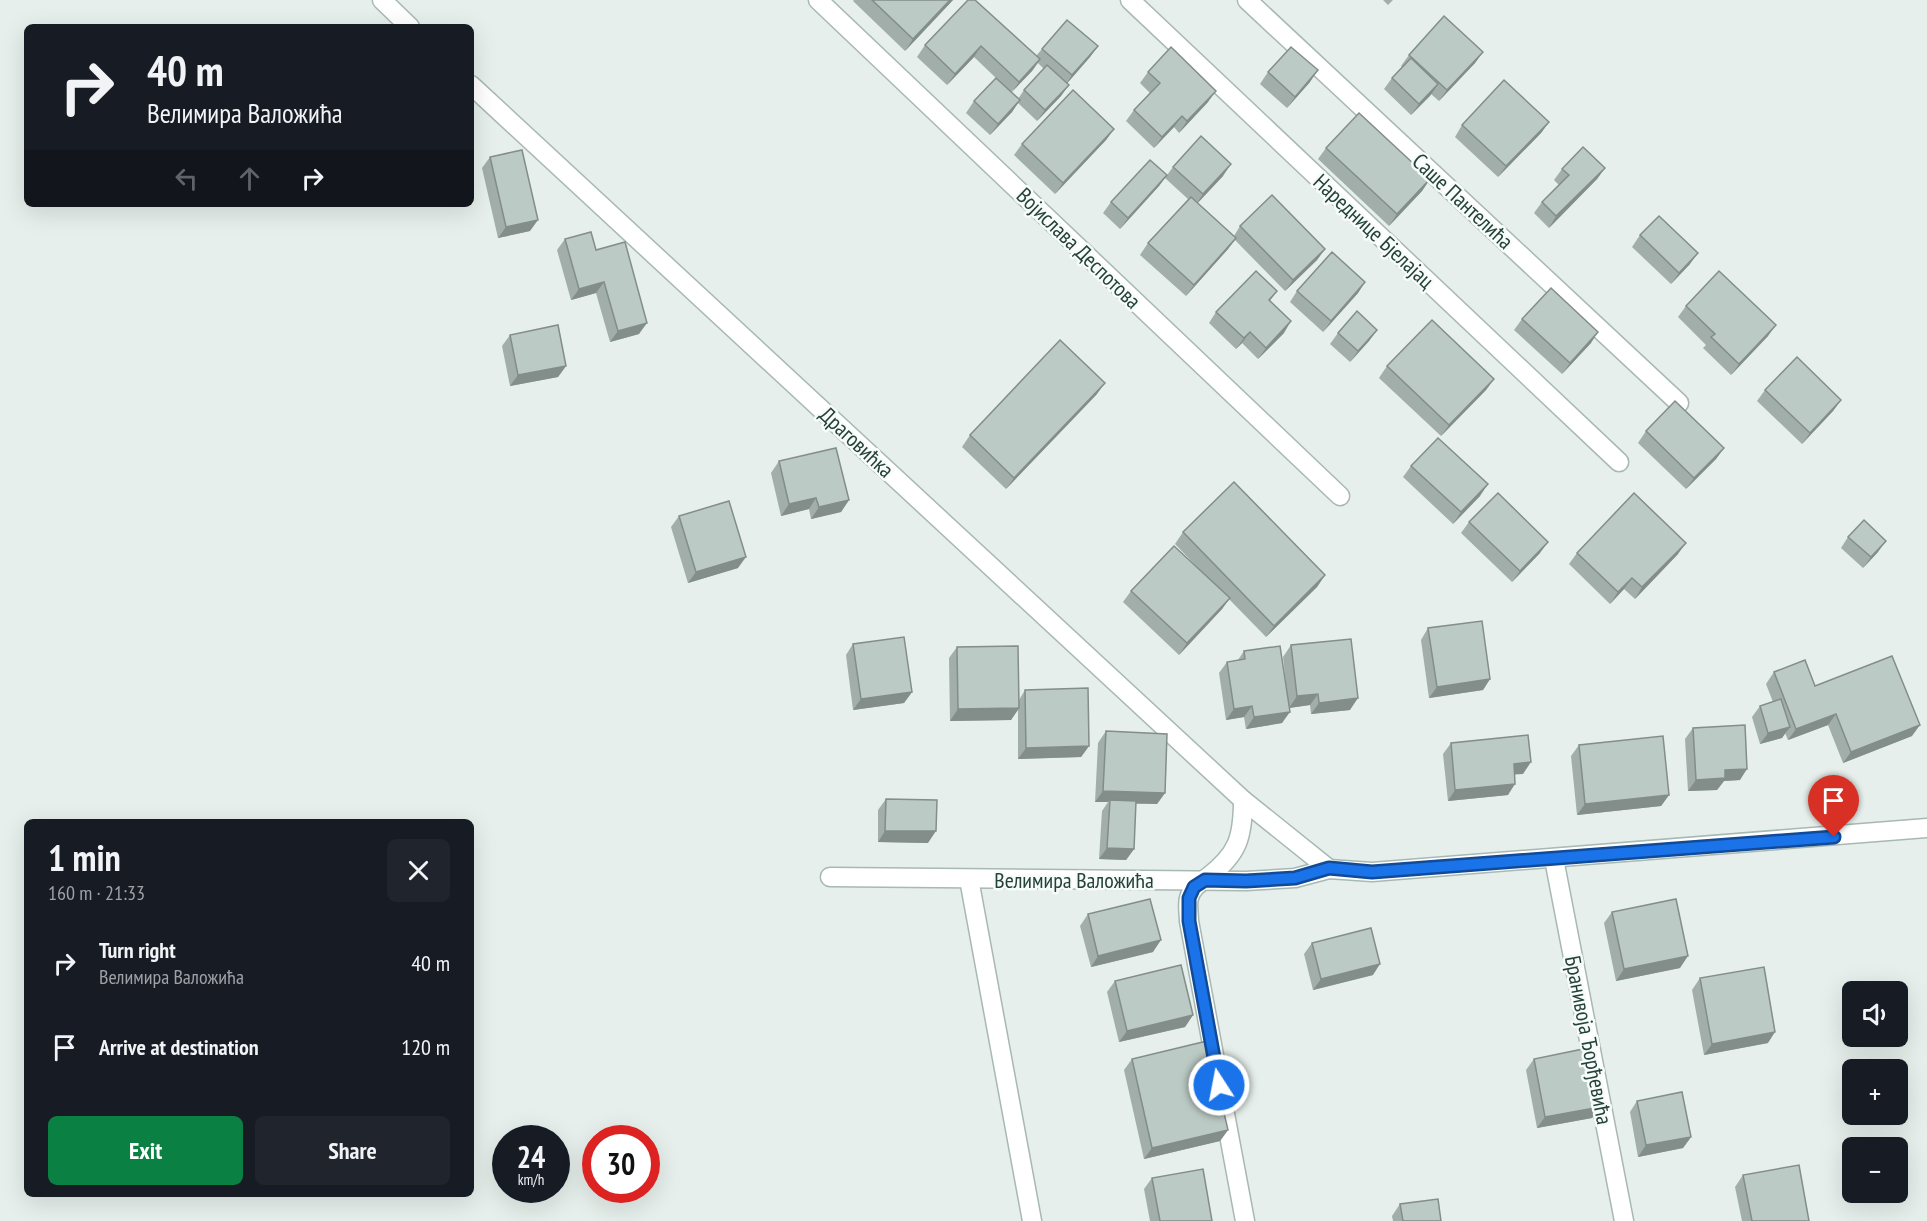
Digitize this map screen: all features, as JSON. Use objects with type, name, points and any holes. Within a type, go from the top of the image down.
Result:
[{"type":"street","points":[[382,0],[407,24]]},
{"type":"street","name":"Војислава Деспотова","points":[[818,0],[1340,496]]},
{"type":"street","name":"Нареднице Бјелајац","points":[[1130,0],[1618,462]]},
{"type":"street","name":"Саше Пантелића","points":[[1247,0],[1679,403]]},
{"type":"street","name":"Драговићка","points":[[474,88],[1243,800],[1329,868]]},
{"type":"street","points":[[1243,800],[1241,834],[1222,866],[1194,887],[1189,898],[1189,921],[1245,1221]]},
{"type":"street","name":"Велимира Валожића","points":[[830,877],[1246,881],[1295,878],[1329,868],[1372,872],[1927,828]]},
{"type":"street","name":"Бранивоја Ђорђевића","points":[[1554,859],[1624,1221]]},
{"type":"street","points":[[969,879],[1032,1221]]},
{"type":"building","points":[[872,0],[950,0],[913,39]]},
{"type":"building","points":[[968,0],[975,0],[1040,59],[1019,82],[981,46],[955,74],[925,45]]},
{"type":"building","points":[[1444,16],[1483,52],[1447,90],[1409,55]]},
{"type":"building","points":[[1067,20],[1098,46],[1072,75],[1042,49]]},
{"type":"building","points":[[1171,47],[1216,91],[1187,121],[1182,116],[1162,137],[1134,110],[1160,83],[1148,72]]},
{"type":"building","points":[[1291,47],[1318,70],[1295,97],[1268,72]]},
{"type":"building","points":[[1411,58],[1438,84],[1419,104],[1392,78]]},
{"type":"building","points":[[1047,65],[1069,85],[1045,110],[1024,90]]},
{"type":"building","points":[[996,78],[1020,100],[998,124],[974,101]]},
{"type":"building","points":[[1504,80],[1549,122],[1506,166],[1462,125]]},
{"type":"building","points":[[1073,90],[1114,129],[1063,183],[1022,144]]},
{"type":"building","points":[[1359,113],[1430,179],[1397,214],[1326,148]]},
{"type":"building","points":[[1201,136],[1231,164],[1203,194],[1173,167]]},
{"type":"building","points":[[1583,147],[1605,168],[1556,216],[1542,202],[1569,175],[1562,169]]},
{"type":"building","points":[[522,150],[538,220],[506,227],[490,157]]},
{"type":"building","points":[[1150,160],[1167,175],[1128,218],[1111,202]]},
{"type":"building","points":[[1272,195],[1325,249],[1293,280],[1240,226]]},
{"type":"building","points":[[1191,197],[1236,238],[1194,285],[1148,243]]},
{"type":"building","points":[[1659,216],[1698,253],[1679,273],[1640,235]]},
{"type":"building","points":[[591,232],[596,250],[625,242],[647,323],[618,331],[604,282],[579,289],[565,239]]},
{"type":"building","points":[[1332,252],[1365,282],[1331,321],[1297,291]]},
{"type":"building","points":[[1256,271],[1277,291],[1269,300],[1291,321],[1266,348],[1250,332],[1244,338],[1216,312]]},
{"type":"building","points":[[1719,271],[1776,325],[1739,364],[1711,337],[1715,334],[1686,306]]},
{"type":"building","points":[[1551,288],[1598,332],[1570,363],[1522,319]]},
{"type":"building","points":[[1357,311],[1377,330],[1358,351],[1338,333]]},
{"type":"building","points":[[1432,320],[1494,379],[1449,425],[1387,366]]},
{"type":"building","points":[[558,325],[566,366],[518,375],[510,335]]},
{"type":"building","points":[[1060,340],[1105,383],[1014,478],[970,435]]},
{"type":"building","points":[[1797,357],[1841,400],[1810,433],[1765,390]]},
{"type":"building","points":[[1675,401],[1724,448],[1694,478],[1646,431]]},
{"type":"building","points":[[1438,438],[1488,484],[1461,512],[1411,466]]},
{"type":"building","points":[[836,448],[849,500],[819,507],[816,498],[789,504],[779,461]]},
{"type":"building","points":[[1234,482],[1325,575],[1274,626],[1183,532]]},
{"type":"building","points":[[1498,493],[1548,542],[1520,571],[1469,522]]},
{"type":"building","points":[[1634,493],[1686,543],[1642,587],[1632,578],[1618,592],[1577,553]]},
{"type":"building","points":[[729,501],[746,557],[696,572],[679,516]]},
{"type":"building","points":[[1864,520],[1886,541],[1871,557],[1848,537]]},
{"type":"building","points":[[1174,546],[1230,598],[1187,643],[1131,591]]},
{"type":"building","points":[[1482,621],[1490,679],[1437,687],[1428,628]]},
{"type":"building","points":[[904,637],[912,692],[861,699],[853,644]]},
{"type":"building","points":[[1351,639],[1358,698],[1319,703],[1318,694],[1297,696],[1291,645]]},
{"type":"building","points":[[1018,646],[1019,708],[958,709],[957,647]]},
{"type":"building","points":[[1280,646],[1290,712],[1254,717],[1252,706],[1234,709],[1227,662],[1245,659],[1244,651]]},
{"type":"building","points":[[1892,656],[1920,725],[1851,752],[1836,714],[1796,729],[1774,672],[1805,660],[1815,686]]},
{"type":"building","points":[[1088,688],[1089,746],[1026,748],[1025,690]]},
{"type":"building","points":[[1781,699],[1790,727],[1768,733],[1760,706]]},
{"type":"building","points":[[1745,725],[1747,769],[1725,770],[1725,778],[1696,780],[1693,728]]},
{"type":"building","points":[[1106,731],[1167,734],[1165,793],[1103,791]]},
{"type":"building","points":[[1528,735],[1531,762],[1514,764],[1515,784],[1455,790],[1451,743]]},
{"type":"building","points":[[1663,736],[1669,795],[1585,804],[1579,745]]},
{"type":"building","points":[[886,799],[937,800],[936,831],[885,831]]},
{"type":"building","points":[[1110,800],[1136,801],[1134,849],[1107,848]]},
{"type":"building","points":[[1150,899],[1161,940],[1098,956],[1088,914]]},
{"type":"building","points":[[1676,899],[1688,956],[1624,969],[1612,912]]},
{"type":"building","points":[[1371,928],[1380,964],[1321,979],[1312,943]]},
{"type":"building","points":[[1181,965],[1193,1015],[1127,1031],[1115,981]]},
{"type":"building","points":[[1764,967],[1775,1032],[1712,1044],[1700,978]]},
{"type":"building","points":[[1207,1041],[1228,1130],[1152,1148],[1132,1059]]},
{"type":"building","points":[[1588,1048],[1600,1107],[1545,1117],[1534,1059]]},
{"type":"building","points":[[1682,1092],[1691,1137],[1646,1145],[1637,1101]]},
{"type":"building","points":[[1799,1165],[1809,1221],[1752,1221],[1743,1175]]},
{"type":"building","points":[[1203,1169],[1212,1221],[1160,1221],[1152,1178]]},
{"type":"building","points":[[1438,1199],[1441,1221],[1403,1221],[1400,1204]]},
{"type":"route","points":[[1219,1085],[1189,921],[1189,898],[1194,887],[1205,880],[1246,881],[1295,878],[1329,868],[1372,872],[1834,837]]}]
